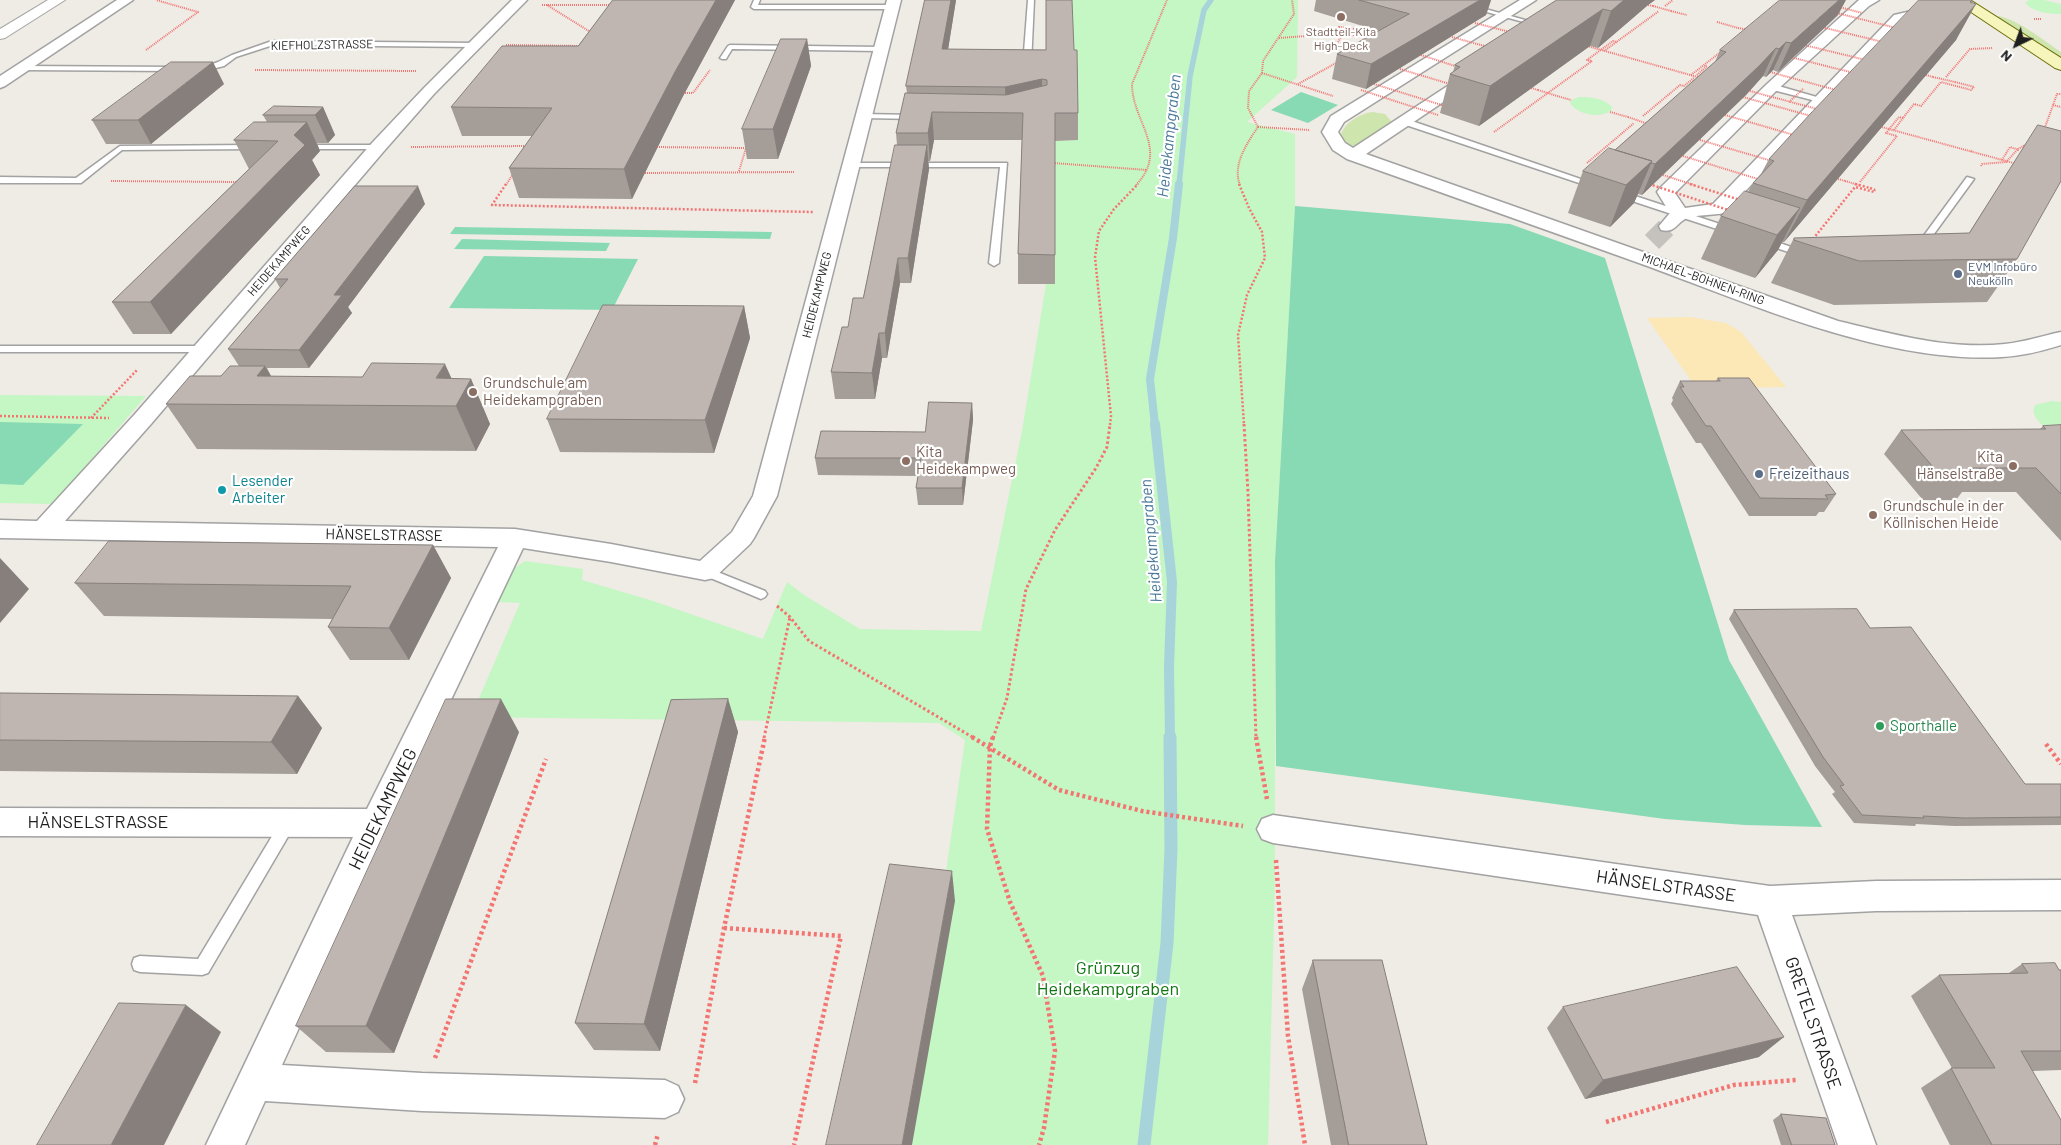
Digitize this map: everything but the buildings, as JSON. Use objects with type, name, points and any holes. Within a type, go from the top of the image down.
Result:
[{"type":"main road","points":[[1967,4],[2061,65]]},
{"type":"street","points":[[0,35],[58,0]]},
{"type":"street","points":[[0,83],[126,0]]},
{"type":"street","points":[[1330,132],[1337,119],[1362,99],[1529,0]]},
{"type":"street","points":[[1872,0],[1864,3],[1771,80],[1666,192],[1674,220],[1719,209],[1820,105],[1899,18],[1967,4]]},
{"type":"street","name":"HEIDEKAMPWEG","points":[[46,528],[143,419],[378,147],[475,45],[528,2]]},
{"type":"street","name":"HEIDEKAMPWEG","points":[[705,571],[741,538],[766,496],[893,3]]},
{"type":"street","points":[[1524,35],[1549,24]]},
{"type":"street","points":[[1353,155],[1397,114],[1488,66]]},
{"type":"street","points":[[1362,99],[1397,114]]},
{"type":"street","name":"MICHAEL-BOHNEN-RING","points":[[1330,132],[1339,146],[1353,155],[1830,325],[1886,340],[1934,348],[1983,352],[2031,347],[2061,338]]},
{"type":"street","points":[[1638,256],[1652,242]]},
{"type":"street","name":"HÄNSELSTRASSE","points":[[0,528],[514,538],[612,553],[705,571]]},
{"type":"street","name":"HEIDEKAMPWEG","points":[[225,1145],[376,823],[514,538]]},
{"type":"street","name":"HÄNSELSTRASSE","points":[[0,822],[376,823]]},
{"type":"street","name":"HÄNSELSTRASSE","points":[[1274,829],[1770,901],[1876,896],[2061,894]]},
{"type":"street","name":"GRETELSTRASSE","points":[[1770,901],[1857,1145]]},
{"type":"street","points":[[255,1082],[422,1092],[679,1096]]},
{"type":"lane","points":[[757,0],[754,7],[893,3]]},
{"type":"lane","points":[[1026,69],[1031,0]]},
{"type":"lane","points":[[1446,0],[1549,24]]},
{"type":"lane","name":"KIEFHOLZSTRASSE","points":[[193,70],[202,70],[272,43],[475,45]]},
{"type":"lane","points":[[724,58],[730,47],[881,48]]},
{"type":"lane","points":[[23,68],[184,70]]},
{"type":"lane","points":[[1771,80],[1820,105]]},
{"type":"lane","points":[[1397,114],[1475,146],[1609,190],[1674,220],[1740,233]]},
{"type":"lane","points":[[864,116],[920,117]]},
{"type":"lane","points":[[0,180],[78,181],[120,148],[259,147]]},
{"type":"lane","points":[[298,147],[378,147]]},
{"type":"lane","points":[[850,165],[1004,164],[994,263]]},
{"type":"lane","points":[[1912,258],[1970,179]]},
{"type":"lane","points":[[1757,239],[1813,257]]},
{"type":"lane","points":[[0,349],[202,349]]},
{"type":"lane","name":"HÄNSELSTRASSE","points":[[705,571],[761,594]]},
{"type":"lane","points":[[140,964],[202,967],[288,823]]},
{"type":"path","points":[[119,69],[198,12],[156,0]]},
{"type":"path","points":[[1038,1145],[1044,1128],[1055,1051],[1043,976],[1010,902],[988,829],[990,746],[1007,698],[1026,589],[1055,530],[1096,468],[1107,447],[1111,416],[1095,257],[1099,231],[1114,209],[1142,179],[1152,153],[1150,139],[1132,97],[1132,84],[1167,0]]},
{"type":"path","points":[[1258,127],[1248,108],[1249,91],[1262,73],[1263,61],[1294,14],[1292,0]]},
{"type":"path","points":[[1665,6],[1673,0]]},
{"type":"path","points":[[528,2],[546,5],[618,5]]},
{"type":"path","points":[[546,5],[595,35]]},
{"type":"path","points":[[1648,5],[1687,15]]},
{"type":"path","points":[[1835,6],[1862,13]]},
{"type":"path","points":[[1604,51],[1659,11]]},
{"type":"path","points":[[1834,13],[1904,29]]},
{"type":"path","points":[[2034,19],[2041,19]]},
{"type":"path","points":[[1717,22],[1756,32]]},
{"type":"path","points":[[1475,23],[1524,35]]},
{"type":"path","points":[[1333,34],[1333,29],[1344,27],[1358,31],[1356,36]]},
{"type":"path","points":[[1819,27],[1890,44]]},
{"type":"path","points":[[1278,38],[1333,34],[1341,37],[1356,36],[1365,38]]},
{"type":"path","points":[[1338,42],[1341,37]]},
{"type":"path","points":[[1452,37],[1494,49]]},
{"type":"path","points":[[1475,146],[1592,61],[1587,60],[1613,41],[1617,42]]},
{"type":"path","points":[[1801,44],[1873,62]]},
{"type":"path","points":[[475,45],[587,46]]},
{"type":"path","points":[[1586,46],[1709,80]]},
{"type":"path","points":[[1946,77],[1970,49],[1999,48]]},
{"type":"path","points":[[1691,75],[1724,49]]},
{"type":"path","points":[[1421,56],[1464,69]]},
{"type":"path","points":[[1788,56],[1860,75]]},
{"type":"path","points":[[683,93],[692,93],[717,62],[724,58]]},
{"type":"path","points":[[1298,84],[1341,59]]},
{"type":"path","points":[[1697,75],[1707,66],[1704,65]]},
{"type":"path","points":[[1400,68],[1453,85]]},
{"type":"path","points":[[202,70],[450,71]]},
{"type":"path","points":[[1262,73],[1298,84],[1438,115]]},
{"type":"path","points":[[1894,130],[1914,104],[1921,106],[1942,82],[1971,90],[1974,87],[1926,75]]},
{"type":"path","points":[[1642,116],[1680,85],[1684,86],[1694,78]]},
{"type":"path","points":[[1771,80],[1844,92]]},
{"type":"path","points":[[1374,84],[1448,107]]},
{"type":"path","points":[[1531,88],[1571,100]]},
{"type":"path","points":[[1789,102],[1803,89]]},
{"type":"path","points":[[1745,90],[1789,102],[1820,105]]},
{"type":"path","points":[[2043,135],[2053,105],[2058,94],[2061,94]]},
{"type":"path","points":[[1743,97],[1811,116]]},
{"type":"path","points":[[2053,105],[2061,107]]},
{"type":"path","points":[[1610,112],[1655,126]]},
{"type":"path","points":[[1725,115],[1802,137]]},
{"type":"path","points":[[1860,182],[1897,136],[1886,133],[1899,117],[1903,118]]},
{"type":"path","points":[[1891,119],[1896,120]]},
{"type":"path","points":[[1570,177],[1634,123]]},
{"type":"path","points":[[1875,125],[2019,165]]},
{"type":"path","points":[[1258,127],[1330,132]]},
{"type":"path","points":[[1258,127],[1242,150],[1238,180],[1248,208],[1262,232],[1265,258],[1247,295],[1238,335],[1248,493],[1256,744],[1274,829],[1288,1036],[1305,1145]]},
{"type":"path","points":[[1700,140],[1778,163]]},
{"type":"path","points":[[1970,179],[1982,164],[2006,162],[2018,149],[2028,143]]},
{"type":"path","points":[[378,147],[531,146],[527,153]]},
{"type":"path","points":[[648,147],[746,148],[739,171]]},
{"type":"path","points":[[2002,160],[2010,147],[2026,152]]},
{"type":"path","points":[[1683,156],[1762,180]]},
{"type":"path","points":[[2010,158],[2018,161]]},
{"type":"path","points":[[1004,164],[1052,163],[1147,170]]},
{"type":"path","points":[[638,173],[734,174],[739,171],[795,172]]},
{"type":"path","points":[[513,173],[492,205],[838,212]]},
{"type":"path","points":[[1663,175],[1743,201]]},
{"type":"path","points":[[1802,253],[1856,187],[1874,192],[1875,190],[1838,178]]},
{"type":"path","points":[[78,181],[248,182]]},
{"type":"path","points":[[1645,183],[1736,212]]},
{"type":"path","points":[[91,418],[156,349]]},
{"type":"path","points":[[0,416],[143,419]]},
{"type":"path","points":[[761,594],[790,616],[809,642],[990,746],[1059,790],[1142,811],[1240,825]]},
{"type":"path","points":[[679,1096],[724,928],[790,616]]},
{"type":"path","points":[[2046,744],[2061,764]]},
{"type":"path","points":[[422,1092],[546,759]]},
{"type":"path","points":[[724,928],[841,936],[794,1145]]},
{"type":"path","points":[[1606,1122],[1734,1085],[1832,1078]]},
{"type":"green space","name":"Grünzug Heidekampgraben","points":[[1071,0],[1298,0],[1297,77],[1247,122],[1295,134],[1295,206],[1275,561],[1275,881],[1268,1145],[912,1145],[942,899],[965,740],[939,723],[471,717],[520,603],[497,602],[513,569],[525,561],[583,569],[582,580],[650,600],[763,639],[787,582],[804,595],[860,629],[981,631],[1022,431],[1046,284],[1054,284],[1054,141],[1078,140]]},
{"type":"green space","points":[[2029,0],[2044,0],[2061,4],[2061,14],[2046,13],[2032,9],[2025,3]]},
{"type":"green space","points":[[1995,16],[2020,24],[2061,52],[2061,58]]},
{"type":"green space","points":[[1301,92],[1338,105],[1308,123],[1271,110]]},
{"type":"green space","points":[[1579,97],[1601,100],[1609,104],[1612,110],[1596,115],[1583,113],[1570,103],[1571,100]]},
{"type":"green space","points":[[1372,112],[1385,114],[1392,122],[1353,148],[1347,146],[1341,136],[1342,131],[1357,117]]},
{"type":"green space","points":[[1295,206],[1510,224],[1605,258],[1729,660],[1822,827],[1745,825],[1665,819],[1276,766],[1275,561]]},
{"type":"green space","points":[[455,227],[772,232],[770,239],[450,234]]},
{"type":"green space","points":[[462,239],[610,243],[606,251],[454,249]]},
{"type":"green space","points":[[484,256],[638,259],[612,310],[449,308]]},
{"type":"green space","points":[[0,395],[146,396],[53,504],[0,503]]},
{"type":"green space","points":[[2052,401],[2061,402],[2061,435],[2041,424],[2035,415],[2035,405]]},
{"type":"green space","points":[[0,422],[83,424],[23,485],[0,484]]},
{"type":"sand","points":[[1690,317],[1726,323],[1741,332],[1786,387],[1697,389],[1647,318]]},
{"type":"waterway","name":"Heidekampgraben","points":[[1179,185],[1190,76],[1204,10],[1211,0]]},
{"type":"waterway","name":"Heidekampgraben","points":[[1155,425],[1150,379],[1173,238],[1179,184]]},
{"type":"waterway","name":"Heidekampgraben","points":[[1155,424],[1172,582],[1169,667],[1170,738]]},
{"type":"waterway","name":"Heidekampgraben","points":[[1144,1145],[1167,943],[1171,849],[1170,737]]},
{"type":"tunnel","points":[[1652,242],[1668,226]]},
{"type":"place","name":"Stadtteil-Kita High-Deck","points":[[1341,17]]},
{"type":"place","name":"EVM Infobüro Neukölln","points":[[1958,274]]},
{"type":"place","name":"Grundschule am Heidekampgraben","points":[[473,392]]},
{"type":"place","name":"Kita Heidekampweg","points":[[906,461]]},
{"type":"place","name":"Kita Hänselstraße","points":[[2013,466]]},
{"type":"place","name":"Freizeithaus","points":[[1759,474]]},
{"type":"place","name":"Lesender Arbeiter","points":[[222,490]]},
{"type":"place","name":"Grundschule in der Köllnischen Heide","points":[[1873,515]]},
{"type":"place","name":"Sporthalle","points":[[1880,726]]}]
